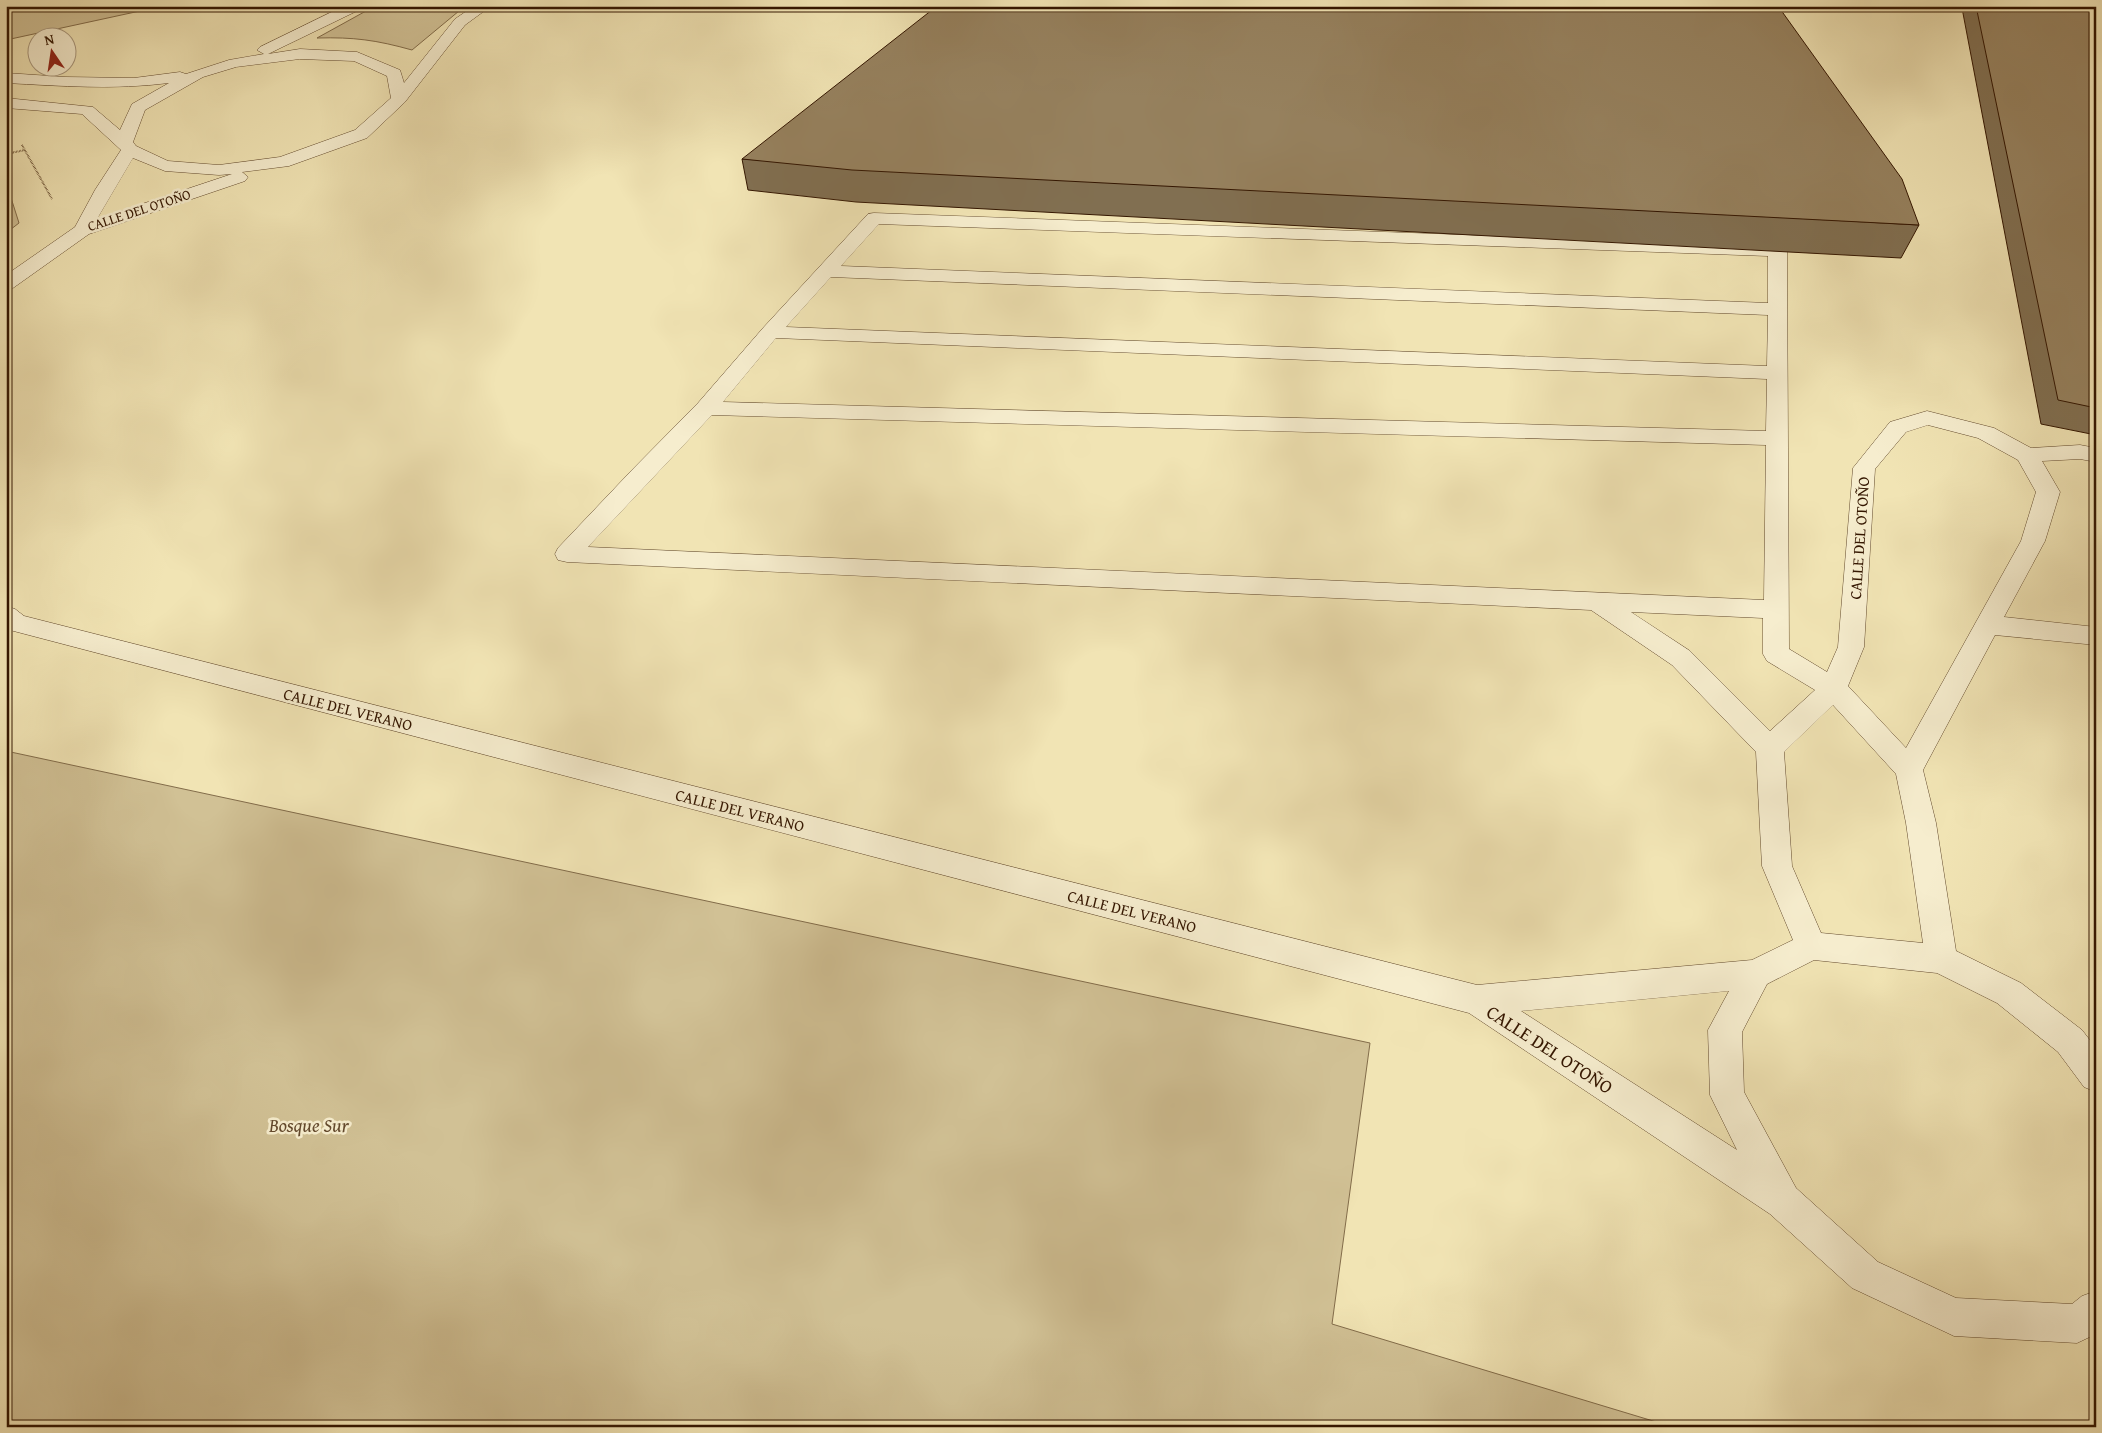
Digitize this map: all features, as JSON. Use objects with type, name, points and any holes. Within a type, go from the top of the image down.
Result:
[{"type":"street","points":[[6,78],[65,82],[134,83],[197,74],[234,63],[356,6]]},
{"type":"street","points":[[6,103],[87,110],[127,146],[165,166],[220,170],[283,162],[361,134],[399,99],[460,22],[484,6]]},
{"type":"street","points":[[234,63],[300,54],[357,57],[394,73],[399,99]]},
{"type":"street","name":"CALLE DEL OTOÑO","points":[[82,230],[127,146],[138,106],[197,74]]},
{"type":"street","name":"CALLE DEL OTOÑO","points":[[82,230],[283,162]]},
{"type":"street","points":[[1776,610],[1594,600],[567,554],[640,475],[706,408],[770,332],[874,218],[1778,251],[1776,654],[1834,688],[1909,770],[1921,823],[1941,959]]},
{"type":"street","points":[[6,284],[82,230]]},
{"type":"street","points":[[825,271],[1778,309]]},
{"type":"street","points":[[770,332],[1777,373]]},
{"type":"street","points":[[706,408],[1777,438]]},
{"type":"street","name":"CALLE DEL OTOÑO","points":[[1770,748],[1834,688],[1851,647],[1864,468],[1898,427],[1927,418],[1986,433],[2027,455]]},
{"type":"street","points":[[1909,770],[2033,541],[2048,492],[2027,455],[2080,452],[2096,455]]},
{"type":"street","points":[[1594,600],[1681,658],[1770,748],[1777,866],[1811,946]]},
{"type":"street","name":"CALLE DEL VERANO","points":[[6,615],[16,623],[1477,1000]]},
{"type":"street","points":[[1987,625],[2096,636]]},
{"type":"street","points":[[2096,1076],[2083,1048],[2009,993],[1941,959],[1811,946],[1756,974],[1725,1030],[1727,1095],[1783,1201],[1864,1275],[1954,1317],[2077,1324],[2096,1310]]},
{"type":"street","name":"CALLE DEL OTOÑO","points":[[1477,1000],[1756,974]]},
{"type":"street","name":"CALLE DEL OTOÑO","points":[[1477,1000],[1783,1201]]},
{"type":"path","points":[[20,142],[54,203],[60,245]]},
{"type":"path","points":[[6,154],[25,150]]},
{"type":"green space","points":[[6,6],[163,6],[61,28],[28,28],[28,35],[6,40]]},
{"type":"green space","points":[[375,6],[465,6],[412,50],[365,40],[317,38]]},
{"type":"green space","points":[[6,182],[19,223],[6,233]]},
{"type":"green space","name":"Bosque Sur","points":[[6,751],[1370,1043],[1332,1324],[1673,1427],[6,1427]]},
{"type":"building","points":[[937,6],[1778,6],[1902,179],[1919,225],[852,170],[742,159]]},
{"type":"building","points":[[1976,6],[2096,6],[2096,408],[2058,400]]}]
